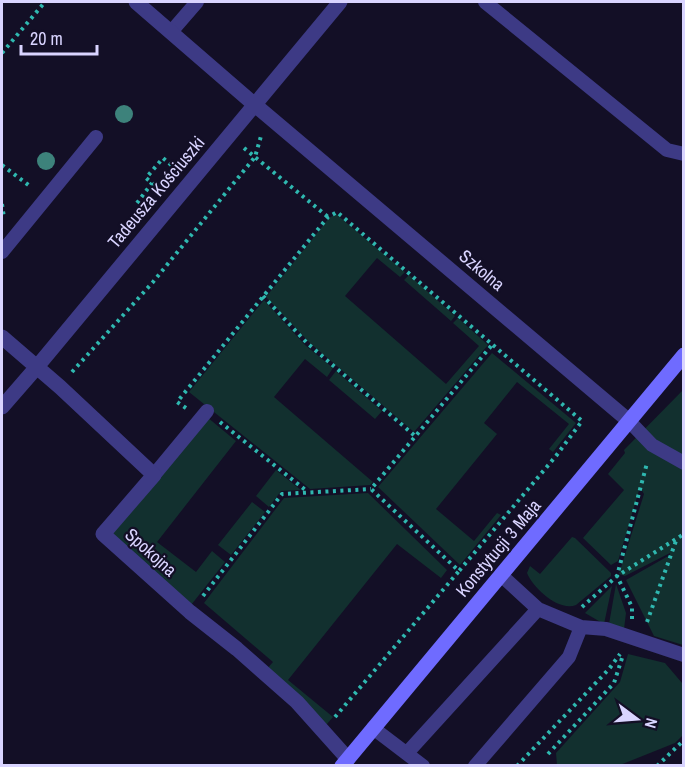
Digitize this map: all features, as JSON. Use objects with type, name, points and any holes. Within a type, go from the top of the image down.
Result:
[{"type":"street","name":"Szkolna","points":[[136,2],[629,421]]},
{"type":"street","name":"Tadeusza Kościuszki","points":[[2,406],[229,136],[261,110],[339,2]]},
{"type":"street","points":[[2,337],[60,387],[154,475]]},
{"type":"street","name":"Konstytucji 3 Maja","points":[[345,762],[684,355]]},
{"type":"street","name":"Spokojna","points":[[154,475],[103,534],[190,612],[297,702],[345,762]]},
{"type":"lane","points":[[171,32],[197,2]]},
{"type":"lane","points":[[491,3],[667,150],[684,154]]},
{"type":"lane","points":[[2,252],[96,137]]},
{"type":"lane","points":[[154,475],[207,411]]},
{"type":"lane","name":"Szkolna","points":[[629,421],[652,445],[684,463]]},
{"type":"lane","points":[[501,575],[538,609],[581,627],[606,629],[684,656]]},
{"type":"lane","points":[[407,753],[538,609]]},
{"type":"lane","points":[[475,765],[569,657],[581,627]]},
{"type":"lane","points":[[373,729],[423,765]]},
{"type":"path","points":[[2,53],[45,2]]},
{"type":"path","points":[[67,378],[153,282],[255,158],[261,110]]},
{"type":"path","points":[[229,136],[328,217]]},
{"type":"path","points":[[137,203],[152,183],[146,178],[163,158],[179,172]]},
{"type":"path","points":[[2,165],[46,198]]},
{"type":"path","points":[[192,414],[177,402],[328,217],[337,212],[582,421],[556,456],[332,720]]},
{"type":"path","points":[[263,296],[307,343],[415,436]]},
{"type":"path","points":[[371,489],[492,345]]},
{"type":"path","points":[[184,393],[308,493]]},
{"type":"path","points":[[630,629],[632,607],[617,576],[652,445]]},
{"type":"path","points":[[198,602],[282,494],[371,489],[459,571]]},
{"type":"path","points":[[566,620],[617,576],[684,534]]},
{"type":"path","points":[[658,647],[645,628],[677,538]]},
{"type":"path","points":[[517,765],[609,669],[626,646],[614,683],[548,754]]},
{"type":"path","points":[[657,765],[684,740]]},
{"type":"green space","points":[[336,214],[405,272],[400,277],[377,258],[345,296],[446,384],[479,346],[453,323],[458,318],[488,345],[414,432],[310,343],[266,297],[329,218]]},
{"type":"green space","points":[[409,275],[455,316],[451,321],[404,280]]},
{"type":"green space","points":[[264,300],[305,345],[333,368],[327,377],[305,359],[274,397],[373,482],[370,485],[310,489],[189,392]]},
{"type":"green space","points":[[492,353],[576,423],[553,452],[549,449],[569,424],[517,382],[484,423],[497,434],[436,509],[474,541],[497,513],[501,515],[460,565],[378,487]]},
{"type":"green space","points":[[336,371],[382,411],[375,419],[329,380]]},
{"type":"green space","points":[[683,390],[683,645],[654,636],[626,580],[670,553],[625,576],[619,574],[644,494],[640,487],[618,561],[611,565],[583,538],[624,490],[608,474],[625,453],[624,450]]},
{"type":"green space","points":[[207,417],[236,441],[157,542],[196,572],[212,551],[225,562],[184,614],[103,543]]},
{"type":"green space","points":[[276,470],[301,490],[281,491],[269,507],[256,496]]},
{"type":"green space","points":[[368,493],[447,570],[441,578],[397,544],[288,680],[333,717],[327,724],[322,725],[260,677],[273,662],[204,603],[284,498]]},
{"type":"green space","points":[[252,502],[265,512],[231,555],[218,545]]},
{"type":"green space","points":[[572,537],[611,573],[611,576],[576,605],[569,606],[547,597],[527,573],[530,566],[540,574]]},
{"type":"green space","points":[[616,584],[626,613],[624,629],[609,624]]},
{"type":"green space","points":[[612,586],[604,624],[585,613]]},
{"type":"green space","points":[[628,654],[665,663],[682,683],[684,686],[683,735],[675,743],[620,765],[557,765],[556,753],[620,682]]}]
